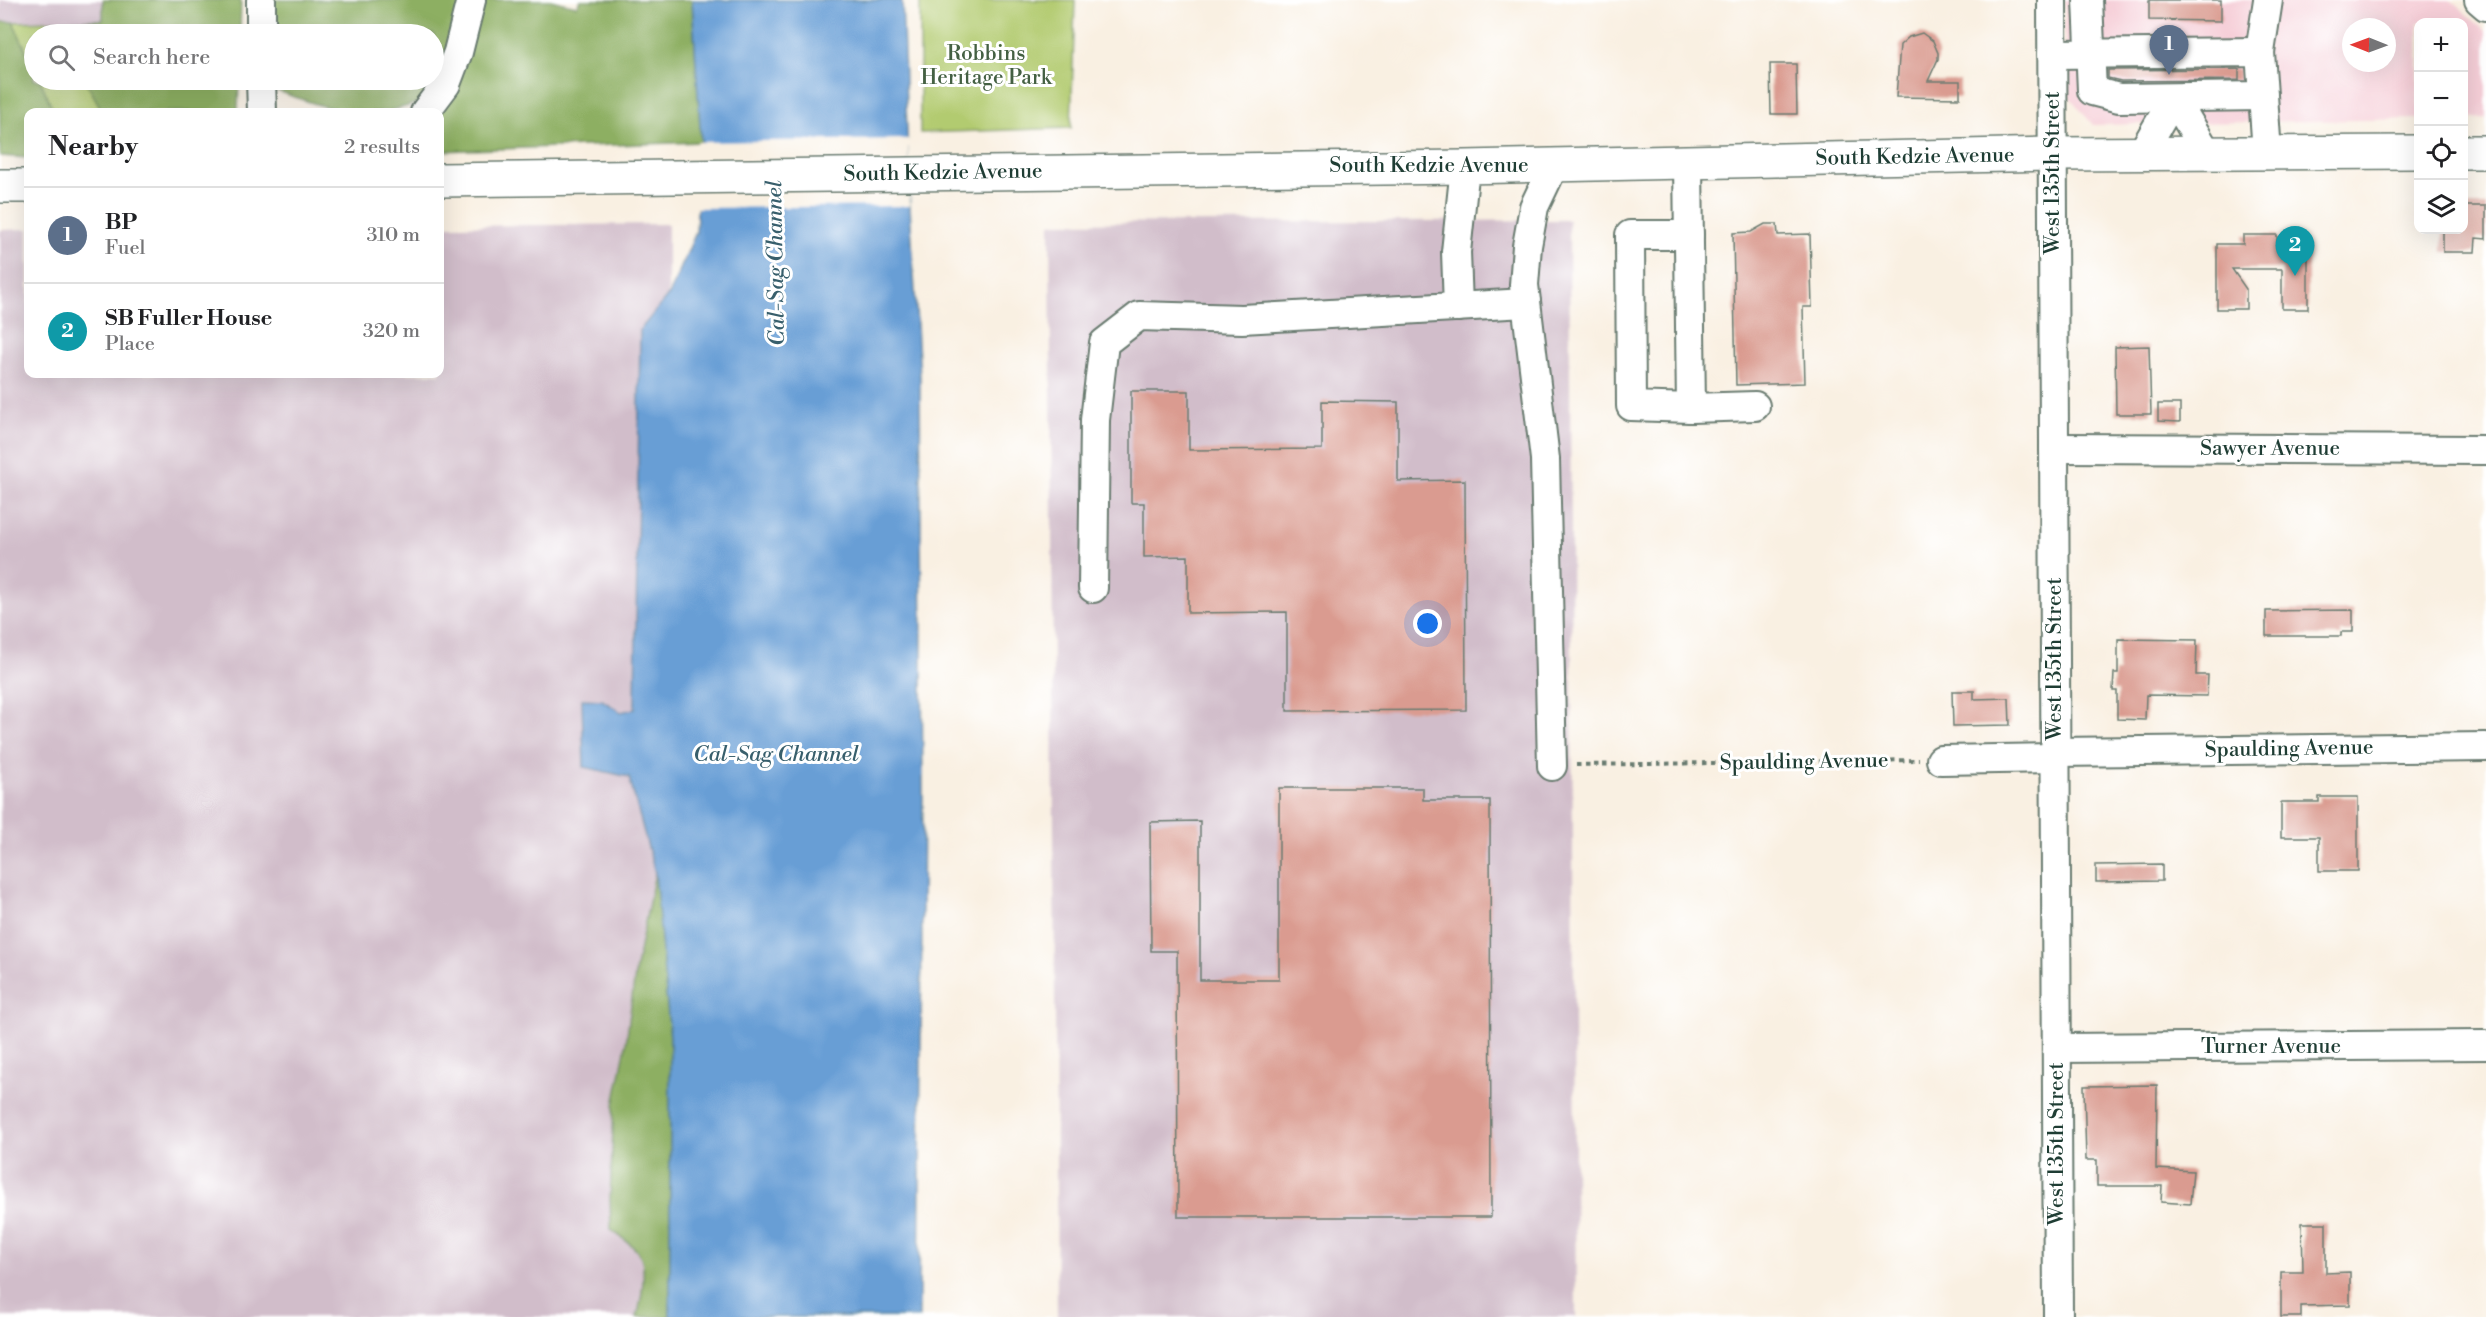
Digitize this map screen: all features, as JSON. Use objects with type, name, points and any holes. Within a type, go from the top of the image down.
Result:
[{"type":"main road","name":"South Kedzie Avenue","points":[[444,180],[1465,167],[2052,154],[2414,152]]},
{"type":"main road","points":[[2468,152],[2486,152]]},
{"type":"main road","points":[[0,186],[24,186]]},
{"type":"street","points":[[261,0],[261,24]]},
{"type":"street","points":[[444,87],[458,52],[471,0]]},
{"type":"street","name":"West 135th Street","points":[[2052,0],[2058,1317]]},
{"type":"street","points":[[2088,0],[2092,91],[2119,98],[2263,96]]},
{"type":"street","points":[[2267,153],[2259,52],[2268,0]]},
{"type":"street","points":[[2479,0],[2486,6]]},
{"type":"street","points":[[2052,54],[2259,52]]},
{"type":"street","points":[[262,90],[264,108]]},
{"type":"street","points":[[427,108],[441,90]]},
{"type":"street","points":[[2174,98],[2207,153]]},
{"type":"street","points":[[2142,153],[2174,98]]},
{"type":"street","points":[[1688,162],[1691,408]]},
{"type":"street","points":[[1552,766],[1545,459],[1524,285],[1527,246],[1534,207],[1554,165]]},
{"type":"street","points":[[1458,307],[1456,252],[1465,167]]},
{"type":"street","points":[[1689,234],[1630,236],[1631,406],[1691,408],[1755,406]]},
{"type":"street","points":[[1093,588],[1095,420],[1104,344],[1139,316],[1242,319],[1526,303]]},
{"type":"street","name":"Sawyer Avenue","points":[[2054,448],[2486,450]]},
{"type":"street","name":"Spaulding Avenue","points":[[1941,760],[2055,755],[2486,747]]},
{"type":"street","name":"Turner Avenue","points":[[2057,1048],[2486,1045]]},
{"type":"path","name":"Spaulding Avenue","points":[[1552,766],[1941,760]]},
{"type":"shaded area","points":[[0,0],[103,0],[103,21],[0,22]]},
{"type":"shaded area","points":[[2065,0],[2450,0],[2486,31],[2486,118],[2468,119],[2468,18],[2414,18],[2414,119],[2093,125],[2064,90]]},
{"type":"shaded area","points":[[1569,220],[1576,1317],[1057,1317],[1050,223]]},
{"type":"shaded area","points":[[668,224],[670,1317],[0,1317],[0,230],[24,229],[24,378],[444,378],[444,226]]},
{"type":"green space","points":[[103,0],[241,0],[240,24],[56,24],[54,21],[103,20]]},
{"type":"green space","points":[[271,0],[463,0],[444,69],[444,24],[271,24]]},
{"type":"green space","points":[[477,0],[550,0],[577,6],[580,0],[692,0],[701,142],[444,151],[444,108],[441,108]]},
{"type":"green space","name":"Robbins Heritage Park","points":[[920,0],[1075,0],[1071,128],[920,133]]},
{"type":"green space","points":[[54,21],[56,24],[24,24],[24,46],[13,22]]},
{"type":"green space","points":[[0,22],[13,22],[24,46],[24,90],[44,90],[52,108],[24,108],[24,158],[0,156]]},
{"type":"green space","points":[[44,90],[91,90],[101,108],[52,108]]},
{"type":"green space","points":[[91,90],[239,90],[238,108],[101,108]]},
{"type":"green space","points":[[274,90],[432,90],[418,103],[400,108],[332,108]]},
{"type":"green space","points":[[655,873],[670,1037],[670,1317],[637,1317],[643,1286],[642,1261],[634,1247],[611,1230],[610,1199],[614,1105],[625,1051],[636,967]]},
{"type":"water","name":"Cal-Sag Channel","points":[[692,0],[902,0],[910,206],[920,376],[923,790],[919,1317],[670,1317],[670,1037],[655,873],[629,777],[584,767],[582,699],[602,700],[621,712],[635,709],[640,330],[670,293],[696,232],[701,141]]},
{"type":"pier","points":[[908,139],[910,206],[694,208],[698,142]]},
{"type":"building","points":[[2149,0],[2221,0],[2221,21],[2149,20]]},
{"type":"building","points":[[1922,33],[1933,41],[1938,53],[1938,59],[1928,81],[1960,81],[1960,98],[1896,97],[1900,45],[1909,37]]},
{"type":"building","points":[[1770,64],[1796,64],[1797,114],[1771,114]]},
{"type":"building","points":[[2239,69],[2239,80],[2121,81],[2108,78],[2108,70]]},
{"type":"building","points":[[2468,206],[2486,206],[2486,239],[2476,238],[2475,252],[2443,252],[2443,234],[2468,234]]},
{"type":"building","points":[[1765,224],[1777,224],[1778,235],[1810,234],[1812,307],[1803,307],[1805,383],[1736,385],[1733,233],[1751,232]]},
{"type":"building","points":[[2243,235],[2277,235],[2277,244],[2308,244],[2308,309],[2282,309],[2282,269],[2232,269],[2246,289],[2246,309],[2217,309],[2217,244],[2243,244]]},
{"type":"building","points":[[2149,346],[2151,414],[2116,414],[2115,347]]},
{"type":"building","points":[[1131,391],[1189,391],[1189,450],[1322,449],[1322,401],[1398,402],[1398,481],[1465,480],[1466,710],[1287,711],[1287,612],[1188,613],[1188,556],[1144,557],[1144,503],[1131,503]]},
{"type":"building","points":[[2158,404],[2180,404],[2180,422],[2158,421]]},
{"type":"building","points":[[2353,610],[2353,632],[2341,632],[2341,636],[2266,636],[2266,611]]},
{"type":"building","points":[[2118,639],[2197,640],[2196,675],[2208,675],[2207,696],[2146,695],[2145,720],[2117,719],[2117,691],[2113,691],[2114,673],[2118,673]]},
{"type":"building","points":[[1952,691],[1974,691],[1974,699],[2009,698],[2010,725],[1953,726]]},
{"type":"building","points":[[1279,788],[1423,788],[1423,800],[1490,800],[1491,1217],[1178,1217],[1177,951],[1151,951],[1150,822],[1200,821],[1200,980],[1279,980]]},
{"type":"building","points":[[2319,797],[2358,797],[2358,871],[2319,871],[2319,837],[2281,837],[2281,802],[2319,802]]},
{"type":"building","points":[[2162,864],[2162,881],[2096,882],[2096,865]]},
{"type":"building","points":[[2157,1085],[2156,1169],[2193,1171],[2190,1204],[2161,1202],[2162,1186],[2097,1186],[2097,1160],[2086,1160],[2084,1086]]},
{"type":"building","points":[[2302,1223],[2326,1223],[2326,1273],[2350,1272],[2350,1305],[2301,1306],[2301,1317],[2281,1317],[2281,1272],[2303,1272]]},
{"type":"place","name":"BP","points":[[2169,75]]},
{"type":"place","name":"SB Fuller House","points":[[2295,276]]}]
